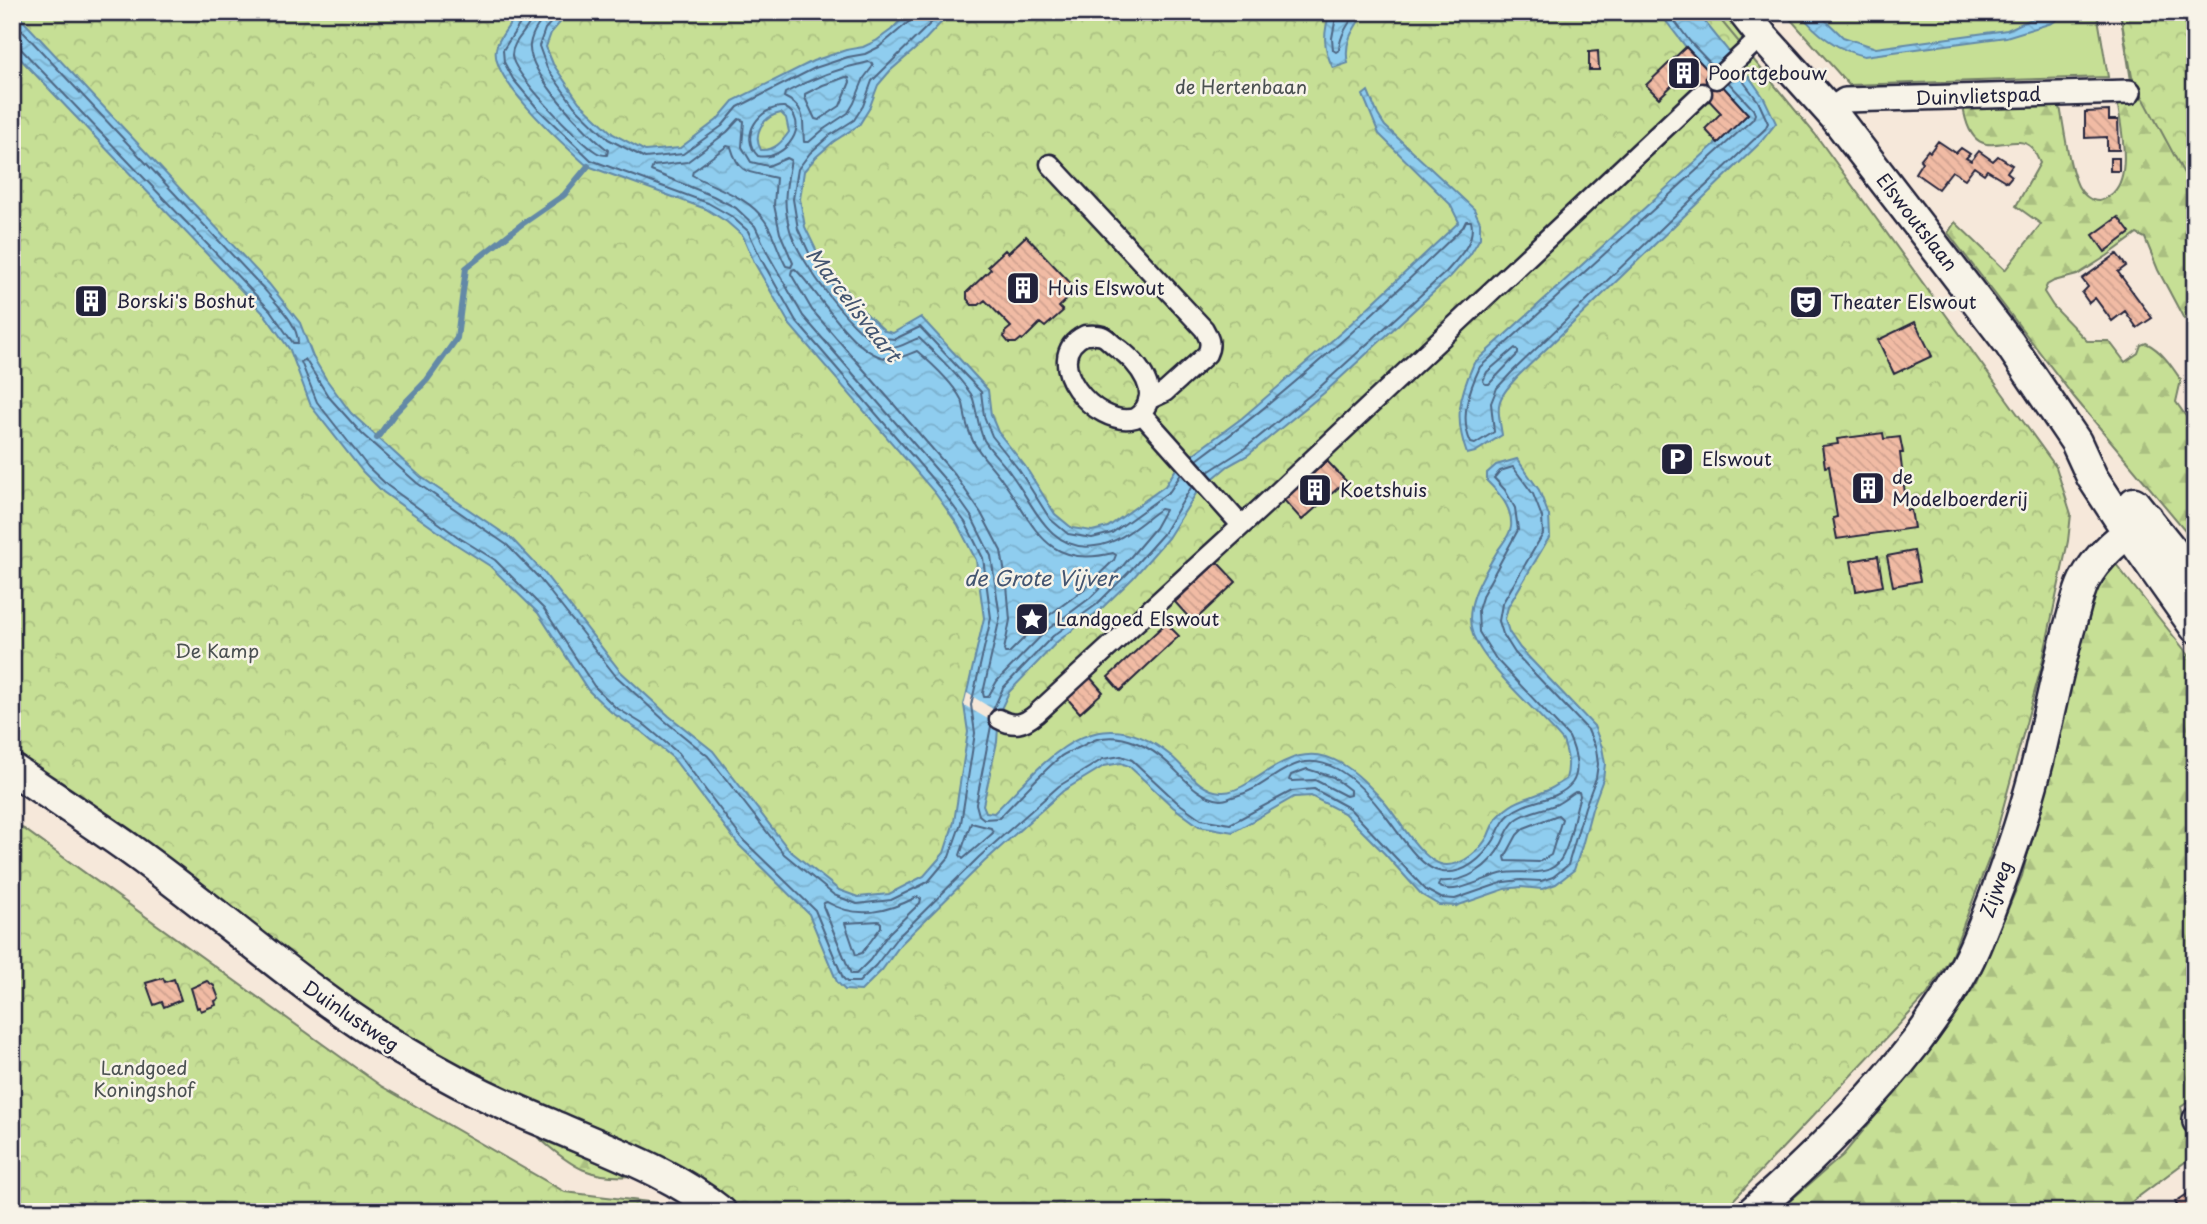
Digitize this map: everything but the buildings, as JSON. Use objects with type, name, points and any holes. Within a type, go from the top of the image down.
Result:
[{"type":"street","name":"Elswoutslaan","points":[[1743,12],[1830,110],[2009,343],[2076,442],[2092,477],[2137,525]]},
{"type":"street","points":[[1716,79],[1762,36]]},
{"type":"street","name":"Duinvlietspad","points":[[1830,110],[1845,100],[2129,92]]},
{"type":"street","points":[[999,719],[1013,725],[1027,722],[1598,193],[1702,93]]},
{"type":"street","points":[[1050,164],[1209,337],[1211,346],[1208,354],[1165,392],[1129,420],[1116,419],[1100,412],[1082,398],[1066,362],[1066,352],[1073,341],[1085,335],[1101,335],[1130,356],[1143,374],[1150,391],[1145,407]]},
{"type":"street","points":[[1145,407],[1185,461],[1241,525]]},
{"type":"street","points":[[2137,525],[2195,579]]},
{"type":"street","points":[[2137,525],[2195,627]]},
{"type":"street","name":"Zijweg","points":[[1752,1212],[1834,1137],[1889,1077],[1937,1014],[1961,976],[1975,947],[2007,861],[2037,763],[2062,652],[2083,583],[2097,562],[2137,525]]},
{"type":"street","name":"Duinlustweg","points":[[12,769],[132,850],[331,1005],[400,1050],[545,1123],[642,1162],[682,1183],[721,1212]]},
{"type":"green space","name":"Landgoed Elswout","points":[[12,12],[1714,12],[1815,134],[2056,467],[2071,514],[2068,541],[2041,668],[1990,856],[1951,957],[1927,995],[1722,1212],[733,1212],[510,1098],[402,1038],[12,759]]},
{"type":"green space","points":[[1700,12],[1728,12],[1745,36],[1729,52]]},
{"type":"green space","points":[[1784,12],[2097,12],[2108,77],[1849,85]]},
{"type":"green space","points":[[2120,12],[2195,12],[2195,310],[2184,319],[2158,270],[2145,238],[2137,234],[2077,275],[2047,285],[2044,292],[2053,306],[2087,341],[2109,341],[2125,362],[2146,343],[2161,354],[2181,380],[2176,402],[2195,429],[2195,542],[2074,397],[1948,233],[1955,222],[2005,270],[2041,224],[2016,206],[2040,163],[2032,148],[2024,143],[1984,143],[1975,138],[1968,126],[1963,106],[2059,101],[2069,156],[2080,189],[2096,201],[2113,193],[2119,185],[2124,162],[2117,99],[2134,99]]},
{"type":"green space","points":[[2120,12],[2195,12],[2195,194],[2132,77]]},
{"type":"green space","points":[[2115,563],[2195,663],[2195,1097],[2181,1107],[2193,1156],[2118,1212],[1777,1212],[1843,1155],[1936,1043],[1977,982],[2022,876],[2087,617],[2094,578]]},
{"type":"green space","name":"Landgoed Koningshof","points":[[12,825],[24,829],[381,1086],[565,1192],[665,1204],[655,1212],[12,1212]]},
{"type":"green space","points":[[540,1139],[634,1176],[605,1176],[583,1170]]},
{"type":"water","points":[[12,12],[15,12],[269,284],[300,323],[313,357],[351,413],[421,477],[512,539],[544,573],[620,671],[669,716],[713,751],[789,850],[839,890],[858,897],[889,894],[924,876],[944,853],[954,822],[968,732],[964,705],[984,618],[976,560],[958,525],[935,493],[790,325],[754,262],[743,236],[706,209],[584,163],[530,110],[504,77],[497,62],[496,49],[502,35],[519,12],[569,12],[551,33],[546,47],[553,64],[579,102],[613,134],[645,151],[680,148],[717,120],[733,101],[813,61],[876,41],[909,12],[951,12],[878,85],[869,109],[859,125],[833,142],[804,171],[800,199],[805,227],[818,254],[859,307],[885,331],[893,333],[921,317],[988,390],[991,415],[998,432],[1025,466],[1055,514],[1072,528],[1092,531],[1108,527],[1165,486],[1176,469],[1242,418],[1343,331],[1459,222],[1450,204],[1379,134],[1363,95],[1368,91],[1385,126],[1474,209],[1480,222],[1480,238],[1470,255],[1451,276],[1324,393],[1248,455],[1228,466],[1197,492],[1168,538],[1133,578],[1100,610],[1058,641],[1009,692],[999,713],[997,742],[983,805],[986,812],[994,813],[1033,773],[1073,742],[1095,733],[1118,731],[1143,738],[1170,755],[1199,783],[1213,791],[1228,792],[1240,788],[1294,758],[1317,755],[1329,758],[1348,768],[1370,787],[1430,858],[1447,865],[1465,860],[1481,846],[1504,811],[1557,785],[1566,779],[1568,769],[1563,741],[1489,661],[1473,635],[1470,624],[1476,591],[1511,527],[1510,513],[1487,481],[1487,473],[1496,465],[1517,459],[1539,490],[1549,516],[1550,536],[1508,607],[1505,619],[1509,632],[1520,648],[1594,726],[1605,764],[1603,779],[1574,870],[1556,884],[1542,889],[1505,889],[1456,906],[1439,905],[1422,895],[1344,813],[1311,796],[1294,797],[1233,832],[1199,826],[1173,807],[1129,766],[1121,763],[1104,766],[1063,791],[984,862],[916,929],[861,991],[845,990],[837,982],[809,914],[738,844],[673,758],[642,732],[611,712],[588,690],[538,613],[490,566],[383,492],[363,472],[311,406],[290,350],[265,315],[12,50]],"holes":[[[781,113],[786,118],[789,132],[786,136],[774,147],[761,150],[758,138],[764,122]]]},
{"type":"water","points":[[1330,12],[1365,12],[1348,42],[1348,63],[1333,68],[1325,41]]},
{"type":"water","points":[[1659,12],[1700,12],[1764,98],[1776,123],[1760,143],[1517,377],[1499,403],[1502,435],[1467,454],[1461,429],[1460,408],[1474,363],[1748,114],[1686,47]]},
{"type":"water","points":[[1799,12],[1817,12],[1843,37],[1876,48],[2007,30],[2047,12],[2068,12],[2052,23],[2006,37],[1864,56],[1845,50],[1828,40]]},
{"type":"pier","points":[[967,693],[999,713],[998,725],[964,705]]},
{"type":"waterway","points":[[377,438],[395,413],[427,380],[457,338],[466,268],[564,195],[588,166]]},
{"type":"place","name":"Poortgebouw","points":[[1684,73]]},
{"type":"place","name":"Huis Elswout","points":[[1023,288]]},
{"type":"place","name":"Borski's Boshut","points":[[91,301]]},
{"type":"place","name":"Theater Elswout","points":[[1806,302]]},
{"type":"place","name":"Elswout","points":[[1677,459]]},
{"type":"place","name":"de Modelboerderij","points":[[1868,488]]},
{"type":"place","name":"Koetshuis","points":[[1315,490]]},
{"type":"place","name":"Landgoed Elswout","points":[[1032,619]]},
{"type":"park label","name":"de Hertenbaan","points":[[1241,87]]},
{"type":"park label","name":"De Kamp","points":[[217,651]]},
{"type":"water label","name":"Marcelisvaart","points":[[853,305]]},
{"type":"water label","name":"de Grote Vijver","points":[[1040,579]]}]
